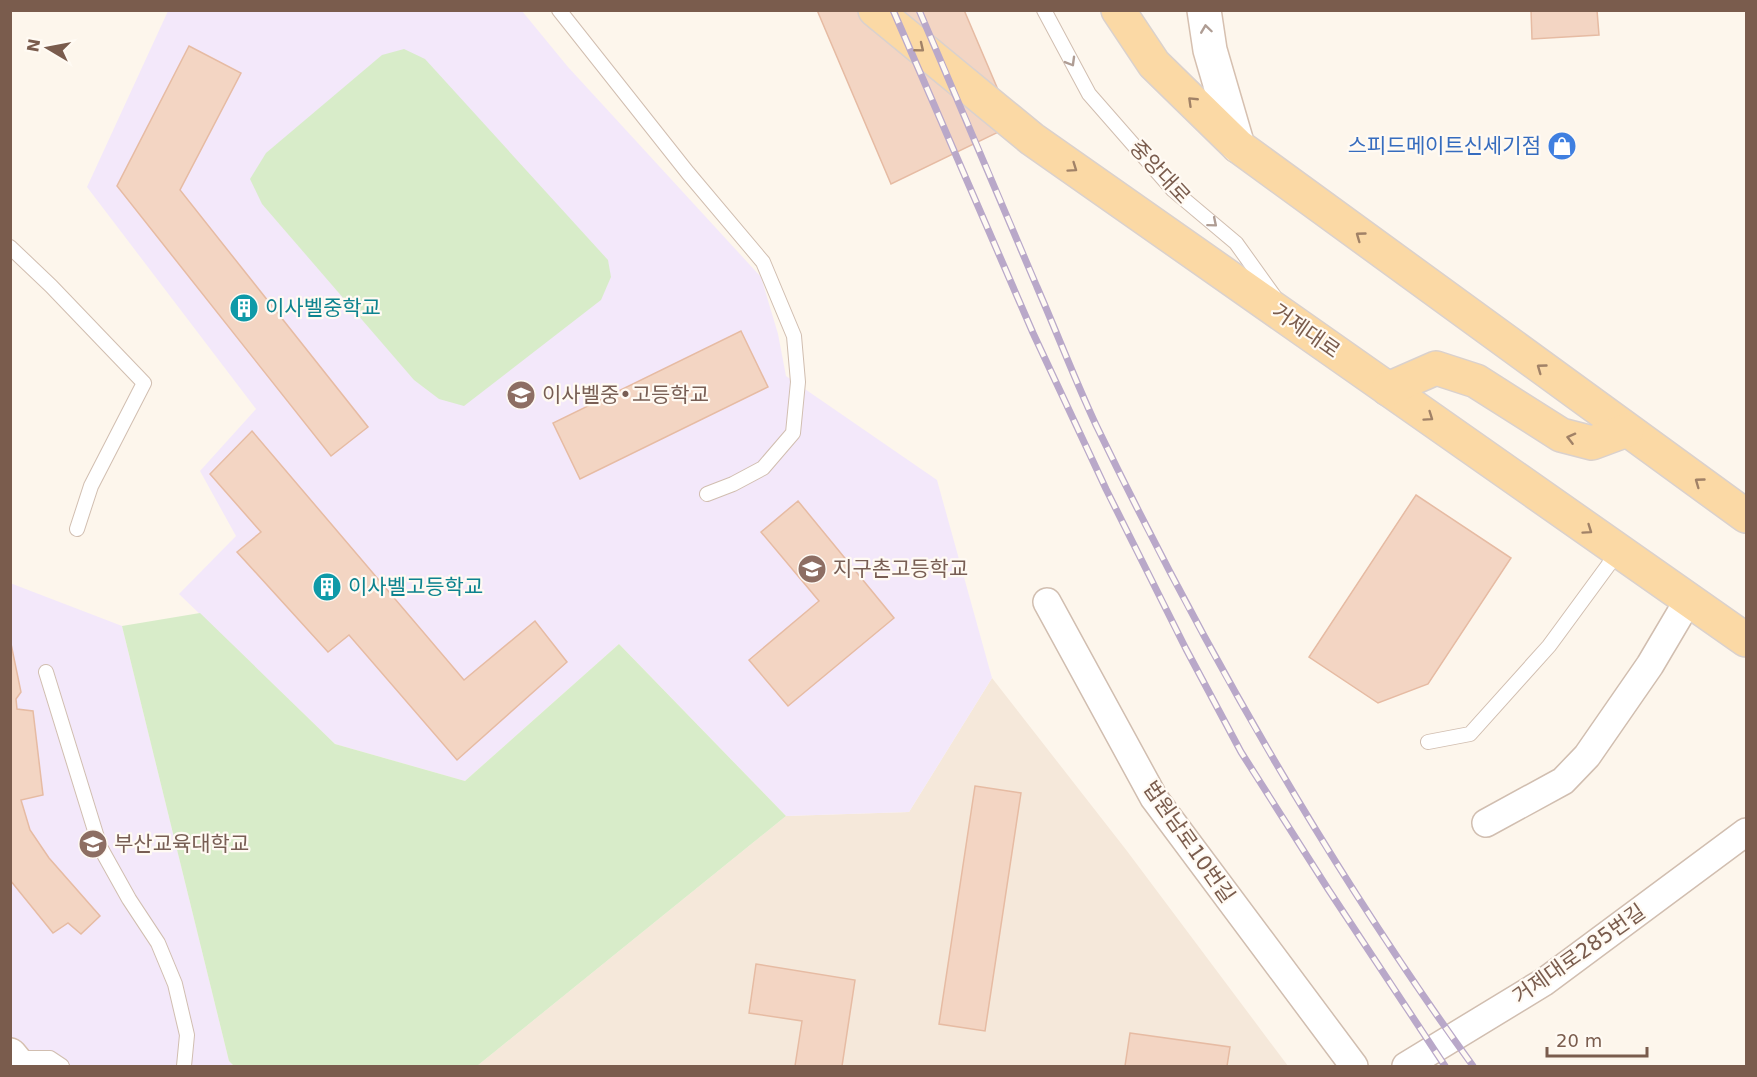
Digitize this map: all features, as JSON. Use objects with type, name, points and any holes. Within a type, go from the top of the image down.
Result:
[{"type":"main road","name":"거제대로","points":[[875,10],[1032,139],[1618,552],[1744,637]]},
{"type":"main road","points":[[1118,10],[1154,64],[1238,146],[1746,516]]},
{"type":"main road","points":[[1204,10],[1210,50],[1238,146]]},
{"type":"main road","points":[[1388,388],[1436,368],[1476,381],[1562,435],[1592,443],[1627,430]]},
{"type":"street","points":[[1486,823],[1563,781],[1587,756],[1650,665],[1689,599]]},
{"type":"street","name":"법원남로10번길","points":[[1047,602],[1154,798],[1354,1066]]},
{"type":"street","name":"거제대로285번길","points":[[1406,1066],[1544,982],[1746,832]]},
{"type":"lane","points":[[560,10],[688,173],[763,261],[794,336],[798,382],[793,433],[763,468],[733,484],[706,494]]},
{"type":"lane","name":"중앙대로","points":[[1044,10],[1089,94],[1173,190],[1236,243],[1291,320]]},
{"type":"lane","points":[[10,247],[144,383],[91,486],[76,529]]},
{"type":"lane","points":[[1428,742],[1470,734],[1549,646],[1618,552]]},
{"type":"lane","points":[[46,672],[100,847],[129,899],[158,943],[175,984],[187,1035],[184,1066]]},
{"type":"lane","points":[[14,1060],[50,1058],[62,1066]]},
{"type":"shaded area","name":"이사벨중•고등학교","points":[[168,11],[522,11],[568,67],[761,277],[778,334],[786,376],[937,480],[992,678],[909,812],[786,816],[619,644],[465,781],[335,744],[179,594],[236,536],[200,471],[256,409],[87,187]]},
{"type":"shaded area","name":"부산교육대학교","points":[[10,583],[122,626],[229,1061],[234,1066],[11,1066]]},
{"type":"shaded area","points":[[992,678],[1127,851],[1288,1066],[477,1066],[786,816],[909,812]]},
{"type":"green space","points":[[404,49],[425,59],[608,260],[611,277],[601,300],[464,406],[439,399],[414,380],[262,204],[250,179],[266,153],[382,55]]},
{"type":"green space","points":[[200,613],[335,744],[465,781],[619,644],[786,816],[477,1066],[234,1066],[229,1061],[122,626]]},
{"type":"building","points":[[817,10],[964,10],[1013,125],[891,184]]},
{"type":"building","points":[[1531,10],[1597,10],[1599,35],[1532,39]]},
{"type":"building","name":"이사벨중학교","points":[[189,46],[241,73],[180,190],[368,427],[331,456],[117,186]]},
{"type":"building","points":[[741,331],[768,387],[580,479],[553,423]]},
{"type":"building","name":"이사벨고등학교","points":[[252,431],[464,680],[535,621],[567,662],[457,760],[349,635],[328,652],[237,552],[261,532],[210,474]]},
{"type":"building","points":[[1416,495],[1511,558],[1428,684],[1378,703],[1309,657]]},
{"type":"building","points":[[798,501],[894,618],[788,706],[749,660],[819,601],[761,532]]},
{"type":"building","points":[[10,639],[21,692],[16,699],[17,709],[33,711],[43,795],[21,800],[30,830],[49,858],[100,916],[81,934],[68,923],[53,933],[10,880]]},
{"type":"building","points":[[975,786],[1021,793],[985,1031],[939,1024]]},
{"type":"building","points":[[756,964],[855,980],[842,1066],[795,1066],[802,1021],[749,1013]]},
{"type":"building","points":[[1130,1033],[1230,1047],[1227,1066],[1125,1066]]},
{"type":"railway","points":[[893,10],[1033,333],[1106,489],[1186,649],[1241,752],[1445,1066]]},
{"type":"railway","points":[[919,10],[1088,408],[1180,591],[1318,834],[1368,913],[1473,1066]]},
{"type":"place","name":"스피드메이트신세기점","points":[[1562,146]]},
{"type":"place","name":"이사벨중학교","points":[[244,308]]},
{"type":"place","name":"이사벨중•고등학교","points":[[521,395]]},
{"type":"place","name":"지구촌고등학교","points":[[812,569]]},
{"type":"place","name":"이사벨고등학교","points":[[327,587]]},
{"type":"place","name":"부산교육대학교","points":[[93,844]]}]
